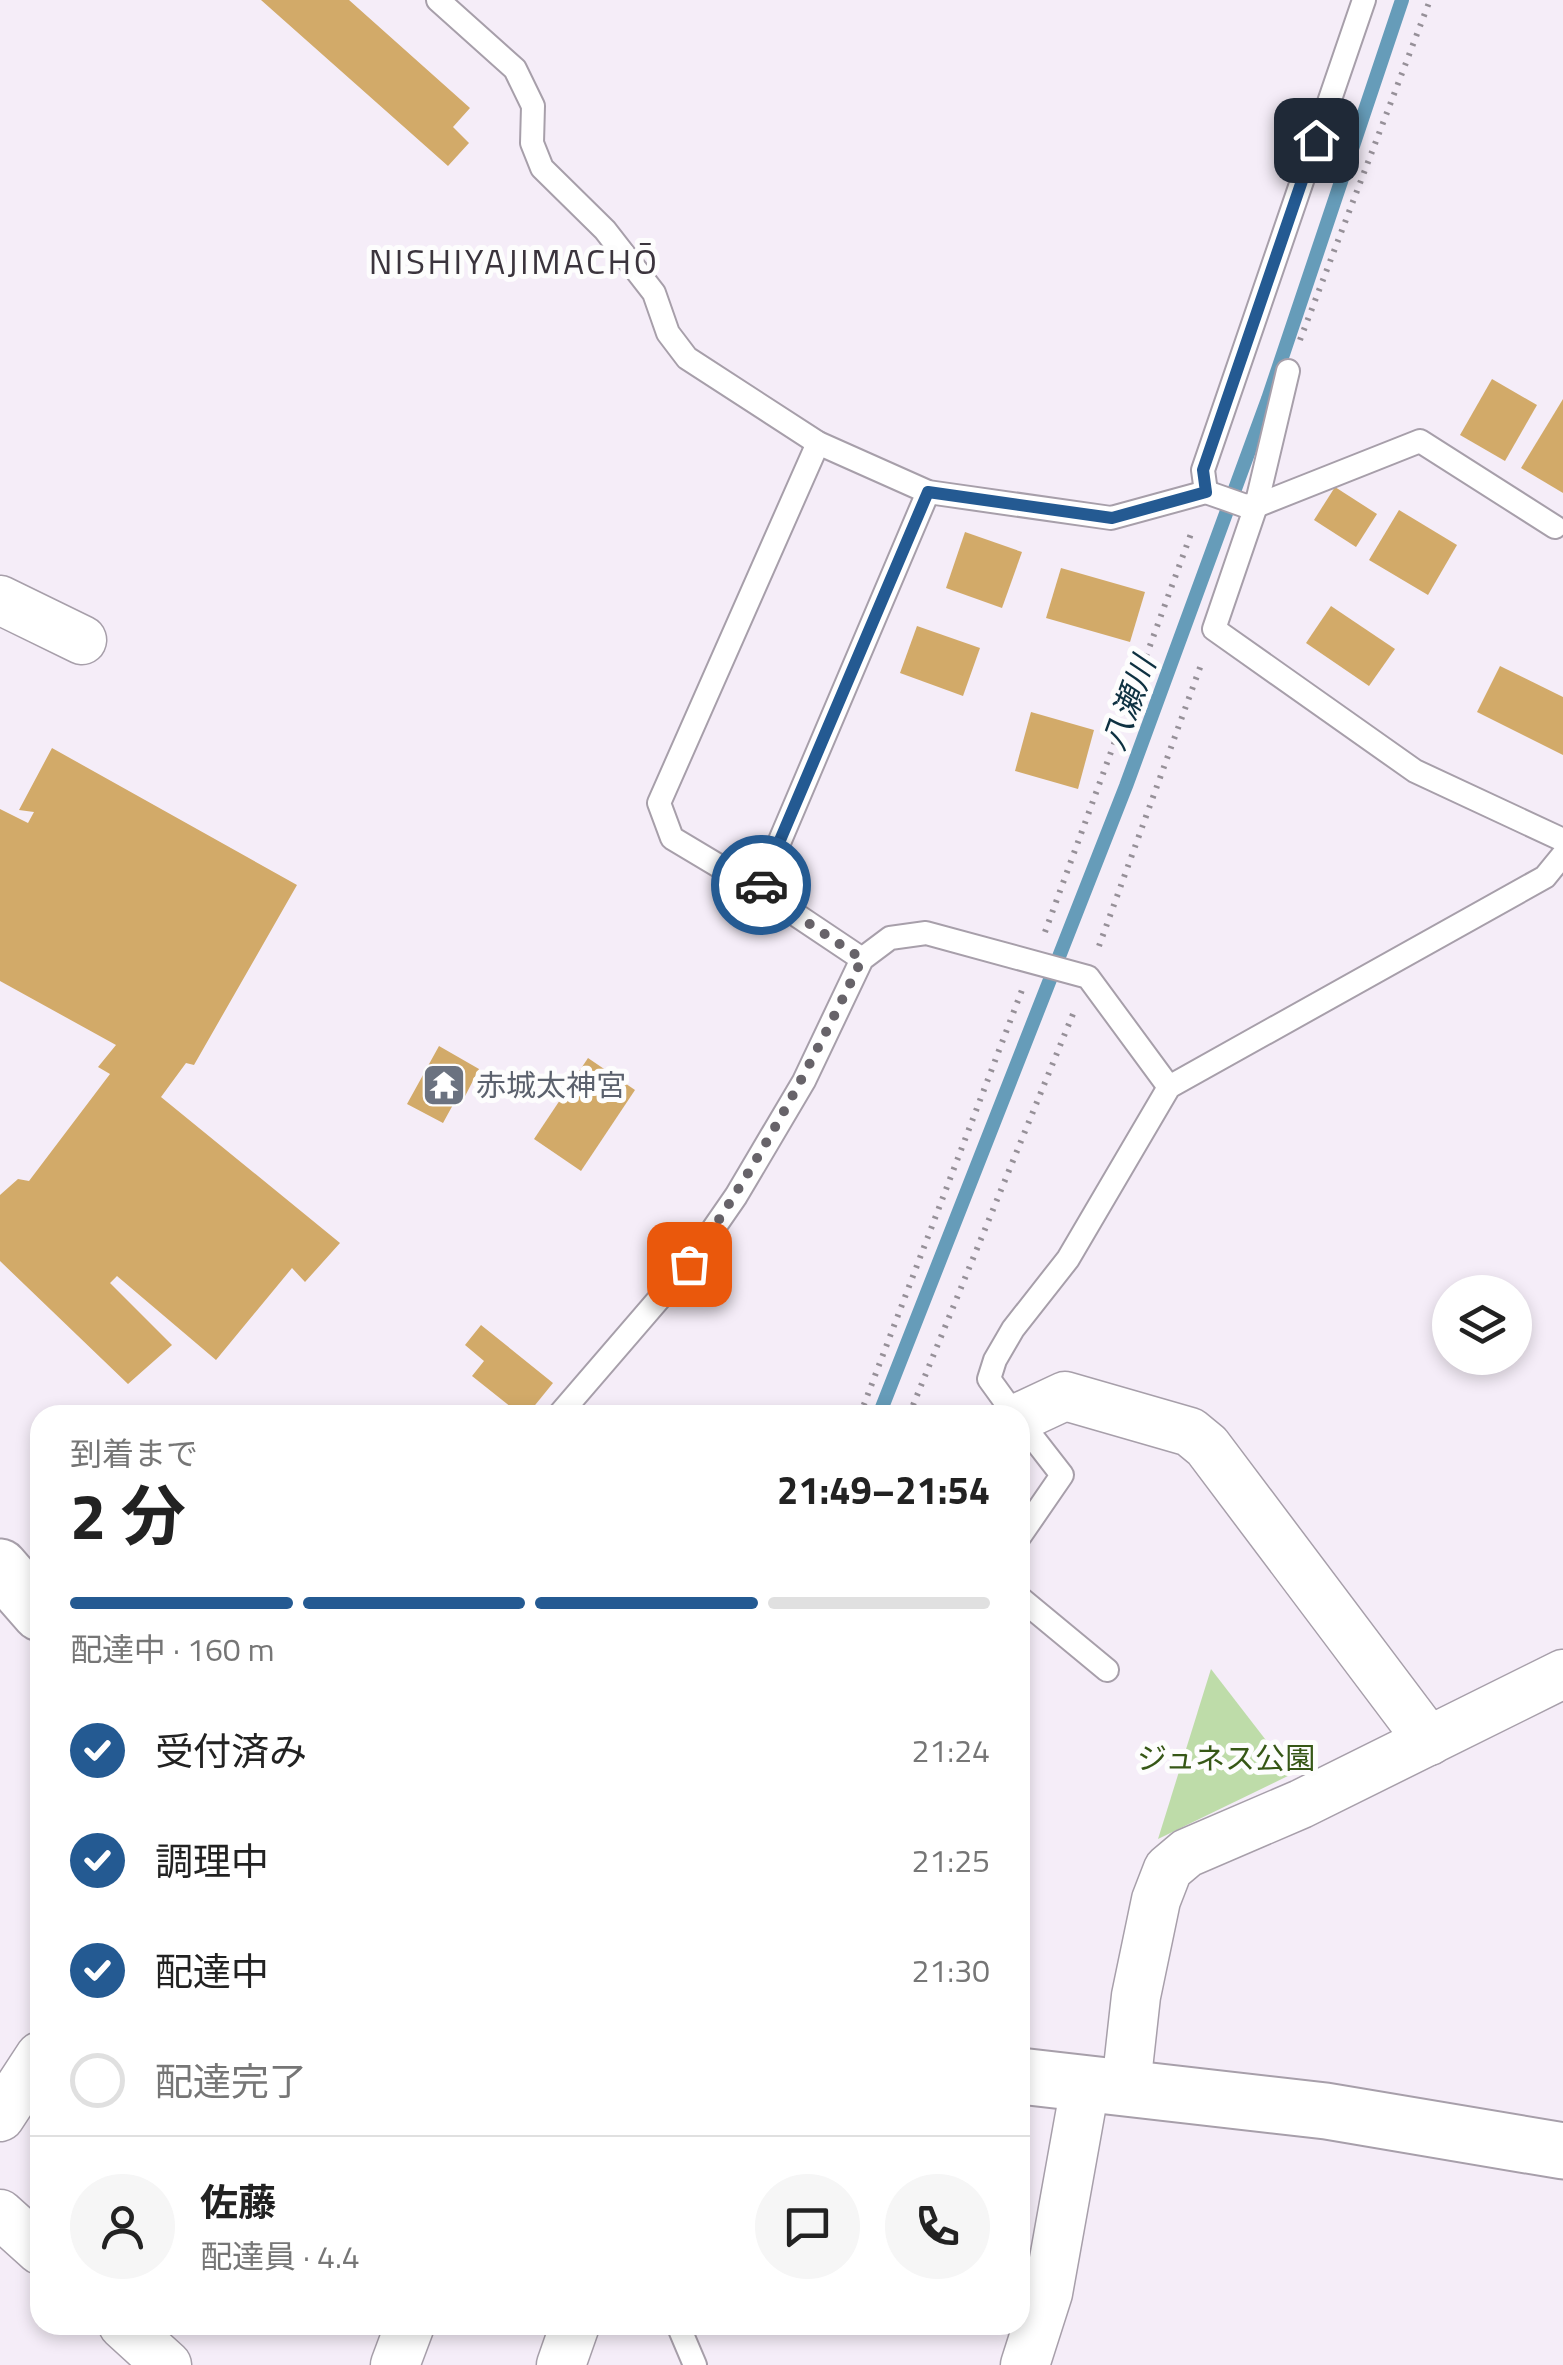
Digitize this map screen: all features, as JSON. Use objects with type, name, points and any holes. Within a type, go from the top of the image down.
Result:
[{"type":"street","points":[[0,600],[82,640]]},
{"type":"street","points":[[1030,1412],[1066,1396],[1190,1432],[1207,1446],[1428,1741]]},
{"type":"street","points":[[0,1566],[30,1601]]},
{"type":"street","points":[[1025,2365],[1106,2084],[1136,1996],[1156,1900],[1168,1869],[1188,1852],[1301,1804],[1563,1674]]},
{"type":"street","points":[[0,2117],[30,2071]]},
{"type":"street","points":[[1030,2077],[1326,2111],[1563,2151]]},
{"type":"street","points":[[0,2214],[30,2241]]},
{"type":"street","points":[[134,2335],[167,2365]]},
{"type":"street","points":[[395,2365],[406,2335]]},
{"type":"street","points":[[562,2365],[572,2335]]},
{"type":"lane","points":[[438,0],[516,68],[533,106],[532,143],[542,168],[605,230],[654,292],[668,333],[687,358],[818,443],[928,492],[1112,518],[1206,492],[1250,505],[1420,442],[1555,527]]},
{"type":"lane","points":[[1206,492],[1203,470],[1364,0]]},
{"type":"lane","points":[[1288,371],[1214,628],[1415,771],[1563,840]]},
{"type":"lane","points":[[818,443],[659,803],[672,838],[862,959]]},
{"type":"lane","points":[[759,890],[928,492]]},
{"type":"lane","points":[[1009,1405],[990,1379],[995,1360],[1068,1259],[1169,1088],[1544,877],[1563,856]]},
{"type":"lane","points":[[568,1405],[689,1264],[736,1196],[804,1080],[862,959],[890,938],[926,933],[1082,975],[1169,1088]]},
{"type":"lane","points":[[1030,1434],[1062,1475],[1030,1521]]},
{"type":"lane","points":[[1030,1606],[1107,1670]]},
{"type":"lane","points":[[682,2335],[695,2365]]},
{"type":"path","points":[[1288,371],[1430,0]]},
{"type":"path","points":[[864,1405],[1038,962],[1206,492]]},
{"type":"path","points":[[913,1405],[1214,628]]},
{"type":"green space","name":"ジュネス公園","points":[[1211,1669],[1292,1774],[1158,1839]]},
{"type":"building","points":[[261,0],[349,0],[470,108],[453,127],[469,143],[448,166]]},
{"type":"building","points":[[1492,379],[1537,405],[1505,461],[1460,435]]},
{"type":"building","points":[[1563,399],[1563,493],[1521,468]]},
{"type":"building","points":[[1335,487],[1377,514],[1356,547],[1314,520]]},
{"type":"building","points":[[1399,510],[1457,545],[1428,595],[1369,560]]},
{"type":"building","points":[[965,532],[1022,552],[1002,608],[946,588]]},
{"type":"building","points":[[1061,568],[1145,592],[1130,642],[1046,618]]},
{"type":"building","points":[[1331,606],[1395,649],[1369,686],[1306,643]]},
{"type":"building","points":[[917,626],[980,648],[963,696],[900,673]]},
{"type":"building","points":[[1500,666],[1563,697],[1563,755],[1477,712]]},
{"type":"building","points":[[1031,712],[1094,730],[1078,789],[1015,771]]},
{"type":"building","points":[[52,748],[297,885],[194,1065],[186,1063],[161,1097],[340,1243],[305,1282],[292,1268],[216,1360],[117,1276],[110,1283],[172,1345],[128,1384],[0,1261],[0,1195],[18,1179],[29,1181],[110,1074],[98,1067],[116,1045],[0,981],[0,809],[28,823],[34,812],[19,810]]},
{"type":"building","name":"赤城太神宮","points":[[439,1046],[479,1069],[461,1104],[455,1101],[443,1123],[407,1104]]},
{"type":"building","points":[[588,1058],[635,1090],[581,1171],[534,1139]]},
{"type":"building","points":[[481,1325],[553,1383],[535,1405],[508,1405],[472,1376],[484,1361],[465,1345]]},
{"type":"waterway","name":"八瀬川","points":[[883,1405],[1126,786],[1268,399],[1402,0]]},
{"type":"way so far","points":[[689,1264],[736,1196],[804,1080],[862,959],[759,890],[761,885]]},
{"type":"place","name":"赤城太神宮","points":[[444,1085]]},
{"type":"district","name":"NISHIYAJIMACHŌ","points":[[514,261]]},
{"type":"route","points":[[761,885],[928,492],[1112,518],[1206,492],[1203,470],[1316,140]]}]
